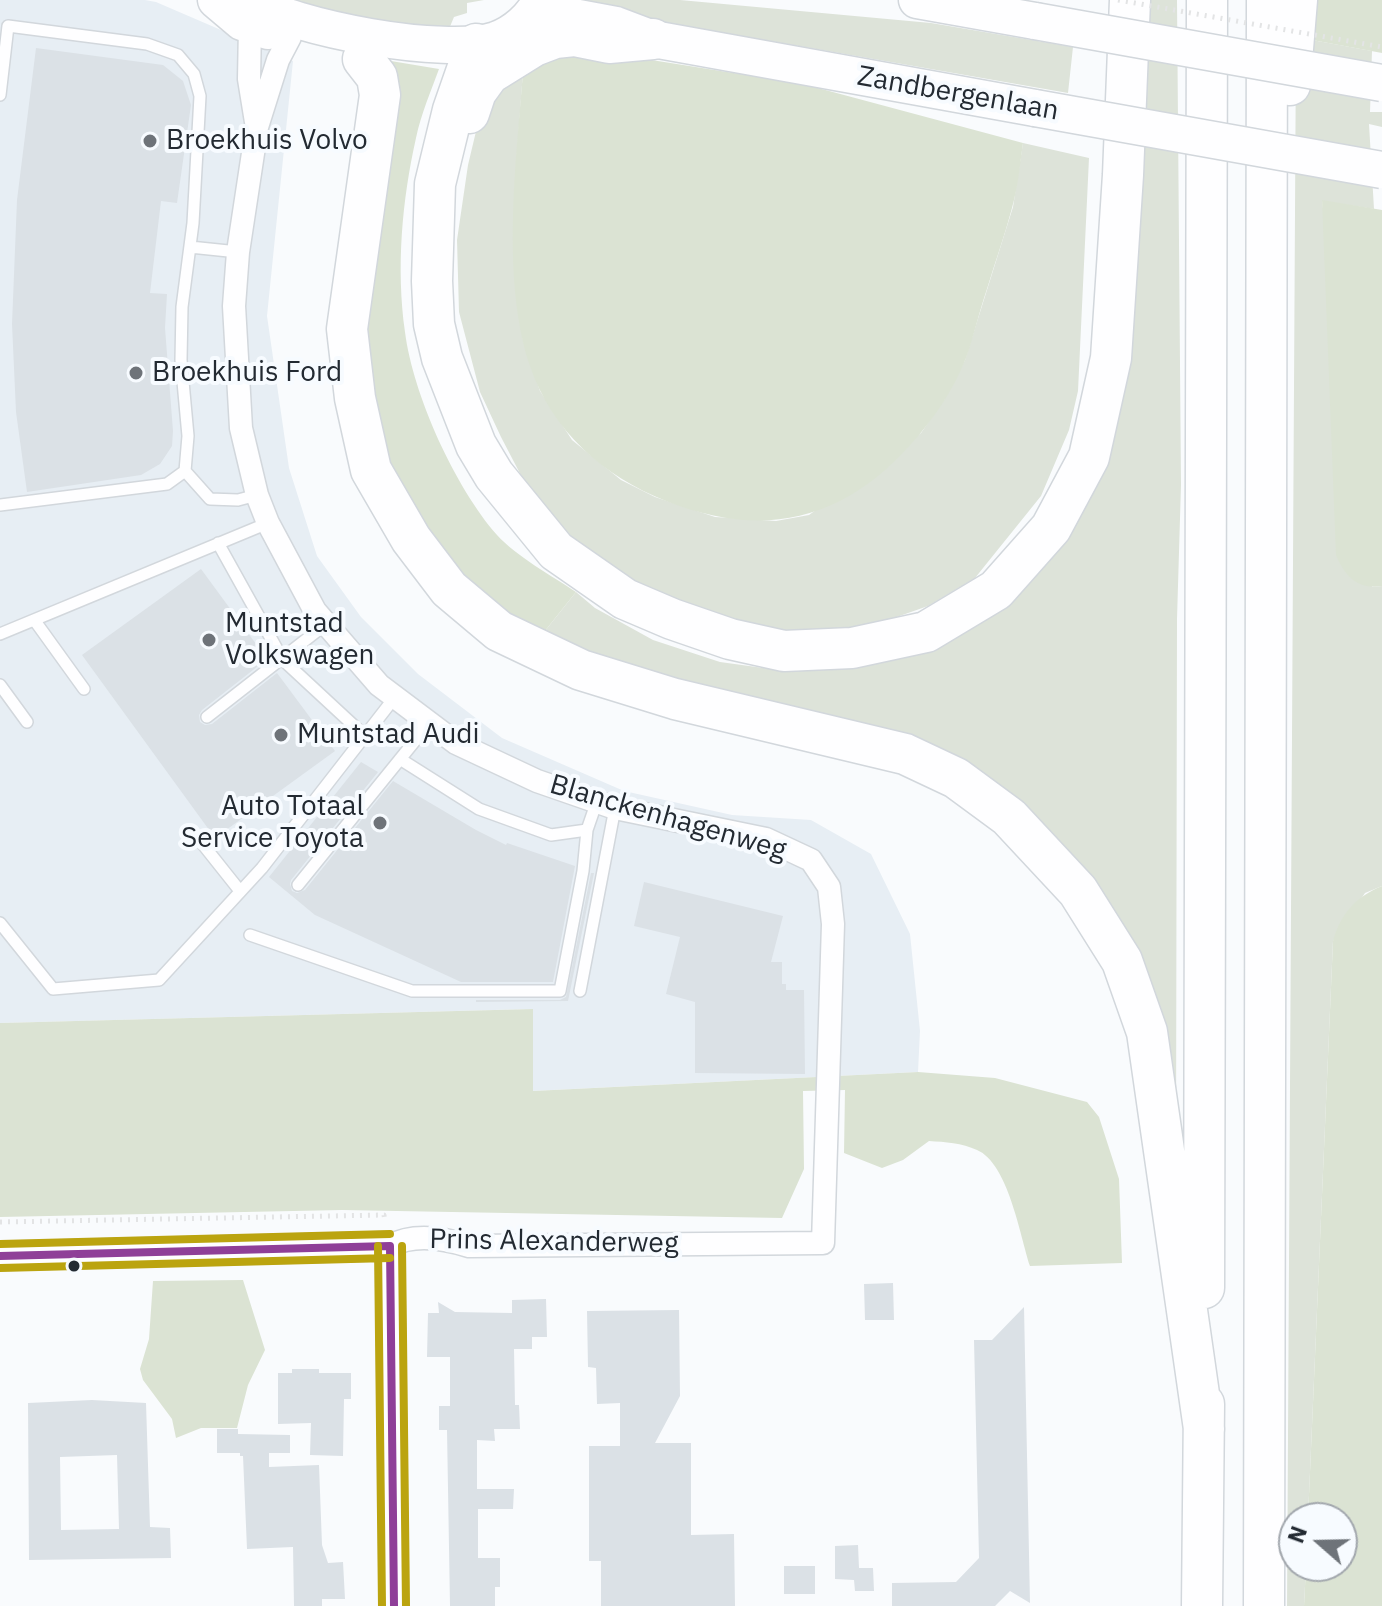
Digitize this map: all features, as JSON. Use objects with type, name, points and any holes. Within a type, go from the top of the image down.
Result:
[{"type":"highway","points":[[467,45],[435,184],[432,239],[434,324],[461,412],[494,475],[556,551],[625,599],[730,639],[784,651],[852,648],[926,632],[996,590],[1051,528],[1089,457],[1111,358],[1130,0]]},
{"type":"highway","points":[[1202,1606],[1207,0]]},
{"type":"highway","points":[[1264,1606],[1267,0]]},
{"type":"highway","points":[[1266,388],[1297,0]]},
{"type":"highway","points":[[432,239],[452,189],[465,124],[476,92],[489,74],[513,57],[555,38],[574,36],[609,43],[653,39]]},
{"type":"highway","points":[[363,59],[377,77],[380,95],[347,329],[355,398],[371,470],[411,539],[449,589],[499,631],[581,670],[675,699],[905,754],[956,778],[1009,817],[1078,891],[1122,961],[1147,1032],[1204,1429]]},
{"type":"main road","points":[[216,0],[234,17],[249,13],[363,59]]},
{"type":"main road","points":[[917,0],[1382,83]]},
{"type":"main road","points":[[294,29],[467,45],[498,39],[516,29],[531,3]]},
{"type":"main road","name":"Zandbergenlaan","points":[[531,3],[616,25],[653,39],[1382,170]]},
{"type":"street","name":"Blanckenhagenweg","points":[[249,13],[249,79],[257,127]]},
{"type":"street","name":"Blanckenhagenweg","points":[[294,29],[278,60],[257,127],[238,252],[234,306],[241,428],[257,495],[268,523],[315,611],[326,624],[379,685],[456,743],[537,781],[606,805],[766,839],[811,860],[829,887],[833,924],[823,1243]]},
{"type":"street","name":"Prins Alexanderweg","points":[[0,1256],[388,1237],[446,1239],[469,1246],[823,1243]]},
{"type":"street","points":[[388,1237],[394,1606]]},
{"type":"lane","points":[[0,95],[8,26],[147,44],[178,55],[194,74],[200,96],[190,247],[182,307],[181,360],[188,436],[185,471],[210,499],[238,500],[257,495]]},
{"type":"lane","points":[[190,247],[238,252]]},
{"type":"lane","points":[[0,505],[167,484],[185,471]]},
{"type":"lane","points":[[0,634],[268,523]]},
{"type":"lane","points":[[218,543],[283,660],[365,736]]},
{"type":"lane","points":[[35,621],[84,689]]},
{"type":"lane","points":[[207,717],[326,624]]},
{"type":"lane","points":[[0,685],[27,722]]},
{"type":"lane","points":[[0,923],[53,989],[159,980],[262,868],[395,697]]},
{"type":"lane","points":[[298,885],[427,722]]},
{"type":"lane","points":[[400,759],[479,809],[551,835],[587,830]]},
{"type":"lane","points":[[250,935],[412,991],[560,991],[583,871],[587,830],[606,805]]},
{"type":"lane","points":[[580,991],[606,805]]},
{"type":"lane","points":[[197,837],[240,891]]},
{"type":"path","points":[[1118,0],[1382,47]]},
{"type":"path","points":[[0,1222],[384,1215],[388,1237]]},
{"type":"shaded area","points":[[0,0],[156,2],[293,61],[267,316],[289,468],[317,556],[361,617],[418,674],[502,738],[624,791],[732,815],[811,820],[871,854],[910,934],[920,1031],[918,1072],[532,1091],[532,1009],[0,1023]]},
{"type":"shaded area","points":[[276,0],[484,0],[467,3],[467,13],[454,17],[446,36]]},
{"type":"shaded area","points":[[560,0],[680,0],[931,23],[1073,47],[1068,93],[559,4]]},
{"type":"shaded area","points":[[1131,0],[1177,0],[1181,485],[1177,619],[1176,1155],[1132,973],[966,788],[537,641],[576,592],[595,608],[653,640],[720,662],[778,670],[915,649],[1077,500]]},
{"type":"shaded area","points":[[1296,37],[1372,51],[1370,112],[1382,112],[1382,127],[1369,124],[1374,209],[1322,201],[1372,587],[1382,586],[1382,886],[1365,893],[1333,941],[1309,1502],[1288,1502]]},
{"type":"shaded area","points":[[523,72],[516,165],[516,296],[523,340],[540,391],[572,440],[621,480],[655,497],[715,517],[776,521],[809,515],[921,433],[944,400],[965,360],[1013,207],[1023,143],[1089,158],[1078,391],[1069,430],[1041,496],[975,578],[928,606],[874,625],[812,637],[761,638],[589,561],[526,485],[480,392],[459,312],[457,240],[468,165],[478,123],[493,88]]},
{"type":"shaded area","points":[[1287,1582],[1305,1582],[1304,1606],[1287,1606]]},
{"type":"green space","points":[[1304,0],[1382,0],[1382,53],[1296,37]]},
{"type":"green space","points":[[582,49],[803,84],[1023,143],[1009,218],[961,370],[942,404],[919,435],[885,470],[857,491],[799,516],[768,520],[735,519],[701,513],[643,491],[621,478],[583,448],[552,411],[530,366],[516,296],[514,181],[523,72]]},
{"type":"green space","points":[[385,60],[439,69],[418,129],[404,210],[402,308],[417,384],[438,439],[481,515],[514,551],[576,592],[537,641],[457,577],[388,470],[364,356]]},
{"type":"green space","points":[[1322,200],[1382,210],[1382,586],[1366,586],[1353,580],[1336,555]]},
{"type":"green space","points":[[1382,886],[1382,1606],[1304,1606],[1305,1582],[1358,1582],[1358,1502],[1309,1502],[1333,941],[1340,922],[1364,895]]},
{"type":"green space","points":[[533,1009],[533,1091],[918,1072],[995,1078],[1087,1102],[1099,1117],[1119,1179],[1122,1263],[1030,1266],[1005,1184],[988,1157],[977,1150],[953,1143],[929,1141],[903,1160],[882,1168],[844,1153],[845,1090],[803,1091],[804,1169],[782,1218],[342,1210],[0,1217],[0,1023]]},
{"type":"green space","points":[[243,1280],[265,1350],[248,1385],[237,1428],[201,1428],[176,1438],[172,1419],[143,1380],[140,1369],[149,1339],[153,1281]]},
{"type":"building","points":[[36,48],[163,65],[183,81],[191,105],[177,203],[161,201],[150,293],[167,294],[165,328],[172,446],[160,464],[141,475],[27,492],[16,412],[12,324],[17,200]]},
{"type":"building","points":[[201,569],[267,659],[202,710],[200,722],[212,724],[277,673],[335,751],[215,838],[82,655]]},
{"type":"building","points":[[361,762],[378,772],[291,880],[292,891],[305,890],[393,781],[506,845],[575,866],[553,982],[461,982],[315,915],[269,877]]},
{"type":"building","points":[[591,873],[594,873],[568,1001],[476,1002],[560,1000],[566,997]]},
{"type":"building","points":[[644,882],[783,916],[771,962],[782,962],[782,984],[786,984],[786,990],[804,990],[805,1074],[695,1073],[695,1002],[666,994],[680,937],[634,926]]},
{"type":"building","points":[[893,1283],[894,1320],[865,1320],[864,1284]]},
{"type":"building","points":[[546,1299],[547,1337],[532,1337],[532,1349],[514,1349],[515,1405],[519,1405],[520,1429],[494,1429],[495,1441],[477,1440],[477,1489],[514,1489],[513,1509],[478,1509],[478,1558],[500,1558],[500,1587],[495,1587],[495,1606],[450,1606],[447,1430],[439,1430],[439,1406],[450,1406],[450,1357],[427,1357],[428,1313],[439,1313],[438,1302],[455,1312],[512,1313],[512,1300]]},
{"type":"building","points":[[1024,1307],[1030,1603],[1010,1591],[995,1606],[892,1606],[892,1583],[956,1582],[979,1558],[974,1340],[992,1340]]},
{"type":"building","points":[[679,1310],[680,1396],[655,1443],[691,1443],[691,1535],[734,1534],[735,1606],[601,1606],[601,1561],[589,1561],[589,1446],[620,1446],[620,1403],[597,1404],[596,1368],[588,1367],[587,1311]]},
{"type":"building","points":[[292,1369],[351,1373],[351,1399],[344,1399],[343,1456],[310,1455],[311,1423],[278,1424],[278,1373],[292,1373]]},
{"type":"building","points":[[92,1400],[146,1403],[150,1527],[170,1528],[171,1558],[29,1560],[28,1403]],"holes":[[[117,1455],[119,1529],[61,1530],[60,1457]]]},
{"type":"building","points":[[217,1429],[238,1429],[238,1434],[290,1435],[290,1453],[269,1453],[269,1467],[319,1465],[322,1545],[328,1563],[343,1562],[345,1599],[322,1599],[322,1606],[294,1606],[293,1547],[247,1549],[243,1456],[240,1453],[217,1453]]},
{"type":"building","points":[[858,1545],[859,1568],[873,1568],[874,1591],[855,1591],[854,1580],[835,1579],[835,1546]]},
{"type":"building","points":[[784,1566],[815,1566],[815,1594],[784,1594]]},
{"type":"transit line","points":[[0,1244],[390,1234]]},
{"type":"transit line","points":[[378,1246],[382,1606]]},
{"type":"transit line","points":[[390,1246],[394,1606]]},
{"type":"transit line","points":[[0,1256],[390,1246]]},
{"type":"transit line","points":[[402,1246],[406,1606]]},
{"type":"transit line","points":[[0,1268],[390,1258]]},
{"type":"place","name":"Broekhuis Volvo","points":[[150,141]]},
{"type":"place","name":"Broekhuis Ford","points":[[136,373]]},
{"type":"place","name":"Muntstad Volkswagen","points":[[209,640]]},
{"type":"place","name":"Muntstad Audi","points":[[281,735]]},
{"type":"place","name":"Auto Totaal Service Toyota","points":[[380,823]]}]
